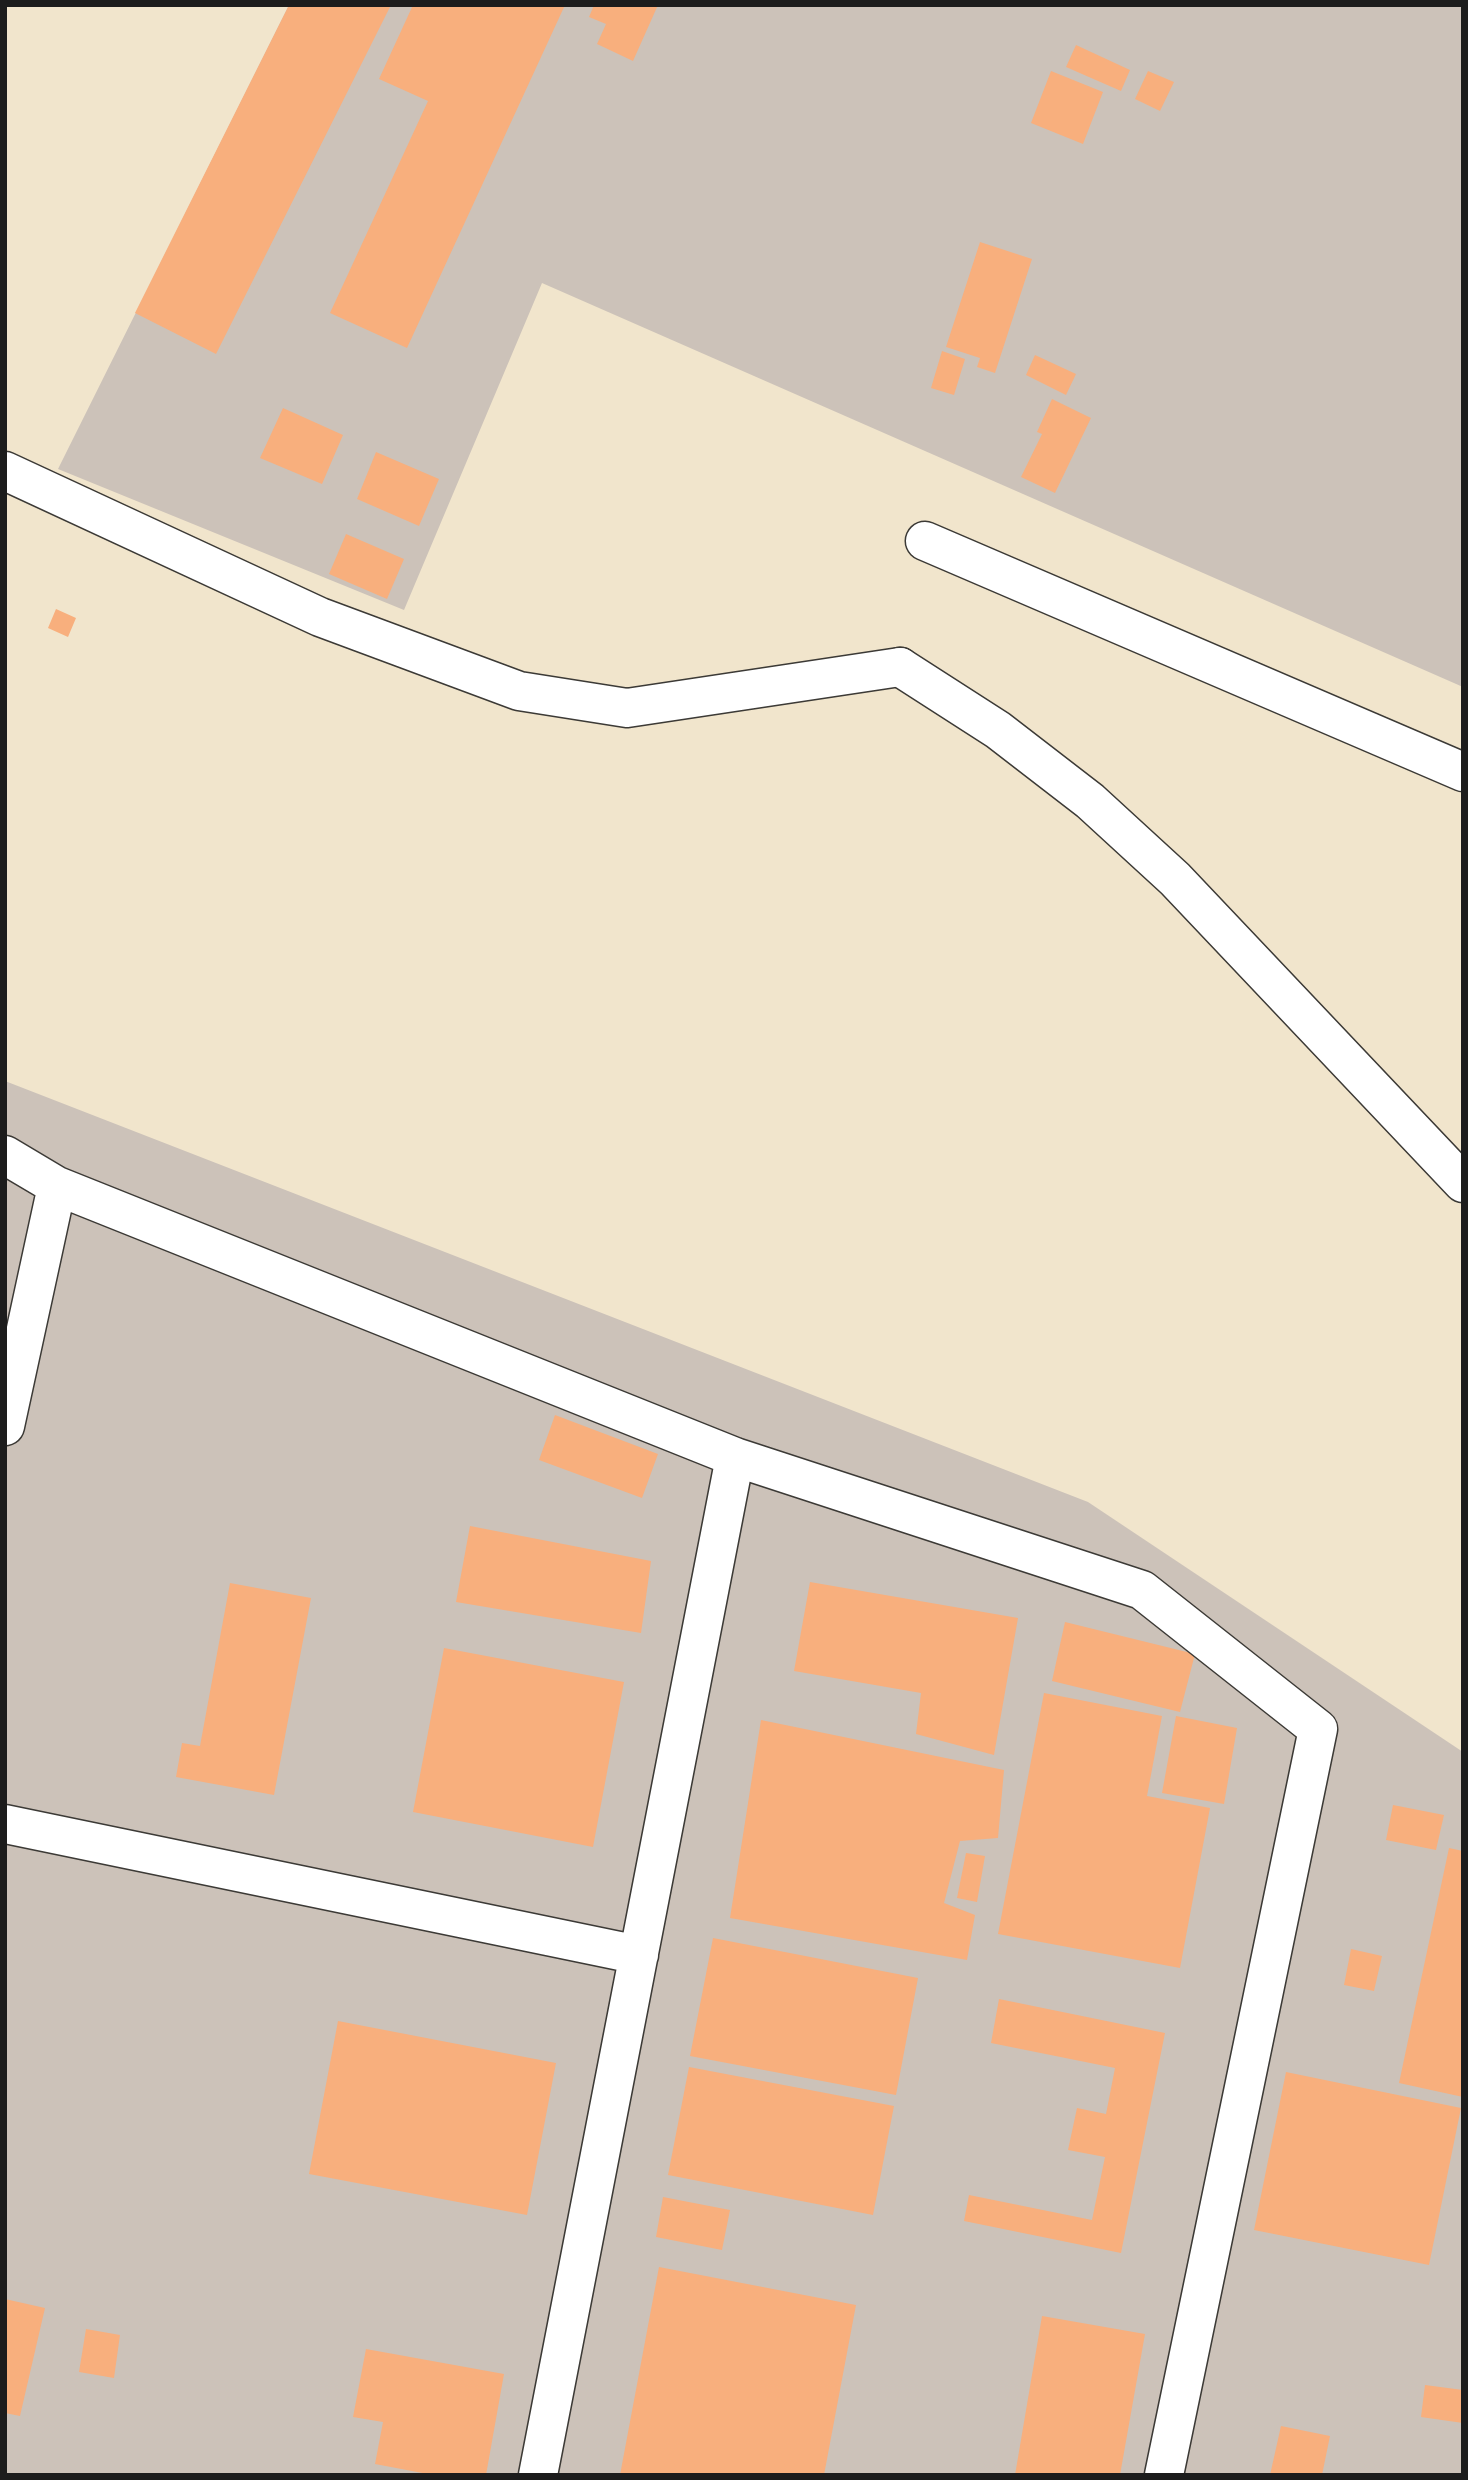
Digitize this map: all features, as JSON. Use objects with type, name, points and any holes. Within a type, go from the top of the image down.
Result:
[{"type":"street","points":[[5,471],[320,617],[519,691],[626,708],[900,667],[998,730],[1090,801],[1202,907],[1463,1183]]},
{"type":"street","points":[[925,541],[1463,772]]},
{"type":"street","points":[[5,1156],[57,1186],[735,1457],[1142,1591],[1318,1729],[1164,2475]]},
{"type":"street","points":[[5,1426],[57,1186]]},
{"type":"street","points":[[538,2475],[735,1457]]},
{"type":"street","points":[[5,1824],[639,1955]]},
{"type":"shaded area","points":[[289,5],[1463,5],[1463,687],[542,283],[404,610],[58,469]]},
{"type":"shaded area","points":[[5,1081],[1088,1502],[1463,1752],[1463,2475],[5,2475]]},
{"type":"building","points":[[289,5],[391,5],[216,354],[135,313]]},
{"type":"building","points":[[413,5],[565,5],[407,348],[330,313],[428,101],[379,79]]},
{"type":"building","points":[[594,5],[658,5],[633,61],[597,44],[606,24],[589,17]]},
{"type":"building","points":[[1076,45],[1130,70],[1121,91],[1066,67]]},
{"type":"building","points":[[1051,71],[1103,92],[1083,144],[1031,123]]},
{"type":"building","points":[[1148,71],[1174,82],[1160,111],[1135,99]]},
{"type":"building","points":[[980,242],[1032,259],[995,373],[977,367],[980,358],[946,347]]},
{"type":"building","points":[[942,351],[965,359],[954,395],[931,388]]},
{"type":"building","points":[[1035,355],[1076,374],[1066,395],[1026,375]]},
{"type":"building","points":[[1052,399],[1091,418],[1055,493],[1021,477],[1042,434],[1037,432]]},
{"type":"building","points":[[283,408],[343,435],[322,484],[260,458]]},
{"type":"building","points":[[376,452],[439,479],[419,526],[357,499]]},
{"type":"building","points":[[346,534],[404,559],[387,599],[329,574]]},
{"type":"building","points":[[56,609],[76,618],[68,637],[48,628]]},
{"type":"building","points":[[555,1415],[658,1454],[642,1498],[539,1460]]},
{"type":"building","points":[[470,1526],[651,1561],[641,1633],[456,1602]]},
{"type":"building","points":[[810,1582],[1018,1618],[994,1755],[916,1734],[921,1693],[794,1671]]},
{"type":"building","points":[[230,1583],[311,1598],[274,1795],[176,1777],[182,1743],[200,1746]]},
{"type":"building","points":[[1065,1622],[1195,1654],[1180,1712],[1052,1681]]},
{"type":"building","points":[[444,1648],[624,1682],[593,1847],[413,1812]]},
{"type":"building","points":[[1044,1693],[1162,1716],[1147,1796],[1210,1808],[1180,1968],[998,1934]]},
{"type":"building","points":[[1176,1716],[1237,1728],[1224,1804],[1162,1793]]},
{"type":"building","points":[[761,1720],[1004,1770],[998,1838],[960,1841],[944,1903],[975,1915],[967,1960],[730,1918]]},
{"type":"building","points":[[1393,1805],[1444,1815],[1436,1850],[1386,1840]]},
{"type":"building","points":[[1449,1848],[1463,1851],[1463,2097],[1399,2083]]},
{"type":"building","points":[[966,1853],[985,1856],[977,1902],[957,1898]]},
{"type":"building","points":[[713,1938],[918,1978],[896,2095],[690,2056]]},
{"type":"building","points":[[1351,1949],[1382,1956],[1374,1991],[1344,1985]]},
{"type":"building","points":[[999,1999],[1165,2033],[1121,2253],[964,2221],[969,2195],[1092,2220],[1105,2157],[1068,2150],[1077,2108],[1106,2114],[1115,2068],[991,2043]]},
{"type":"building","points":[[338,2021],[556,2063],[527,2215],[309,2174]]},
{"type":"building","points":[[689,2067],[894,2106],[873,2215],[668,2175]]},
{"type":"building","points":[[1286,2072],[1461,2108],[1429,2265],[1254,2230]]},
{"type":"building","points":[[663,2197],[730,2210],[722,2250],[656,2237]]},
{"type":"building","points":[[659,2267],[856,2305],[824,2475],[620,2475]]},
{"type":"building","points":[[5,2299],[45,2308],[20,2416],[5,2413]]},
{"type":"building","points":[[1042,2316],[1145,2334],[1120,2475],[1015,2475]]},
{"type":"building","points":[[86,2329],[120,2335],[114,2378],[79,2372]]},
{"type":"building","points":[[366,2349],[504,2374],[486,2475],[433,2475],[375,2464],[383,2422],[353,2417]]},
{"type":"building","points":[[1425,2385],[1463,2390],[1463,2423],[1421,2417]]},
{"type":"building","points":[[1281,2426],[1330,2436],[1322,2475],[1270,2475]]}]
